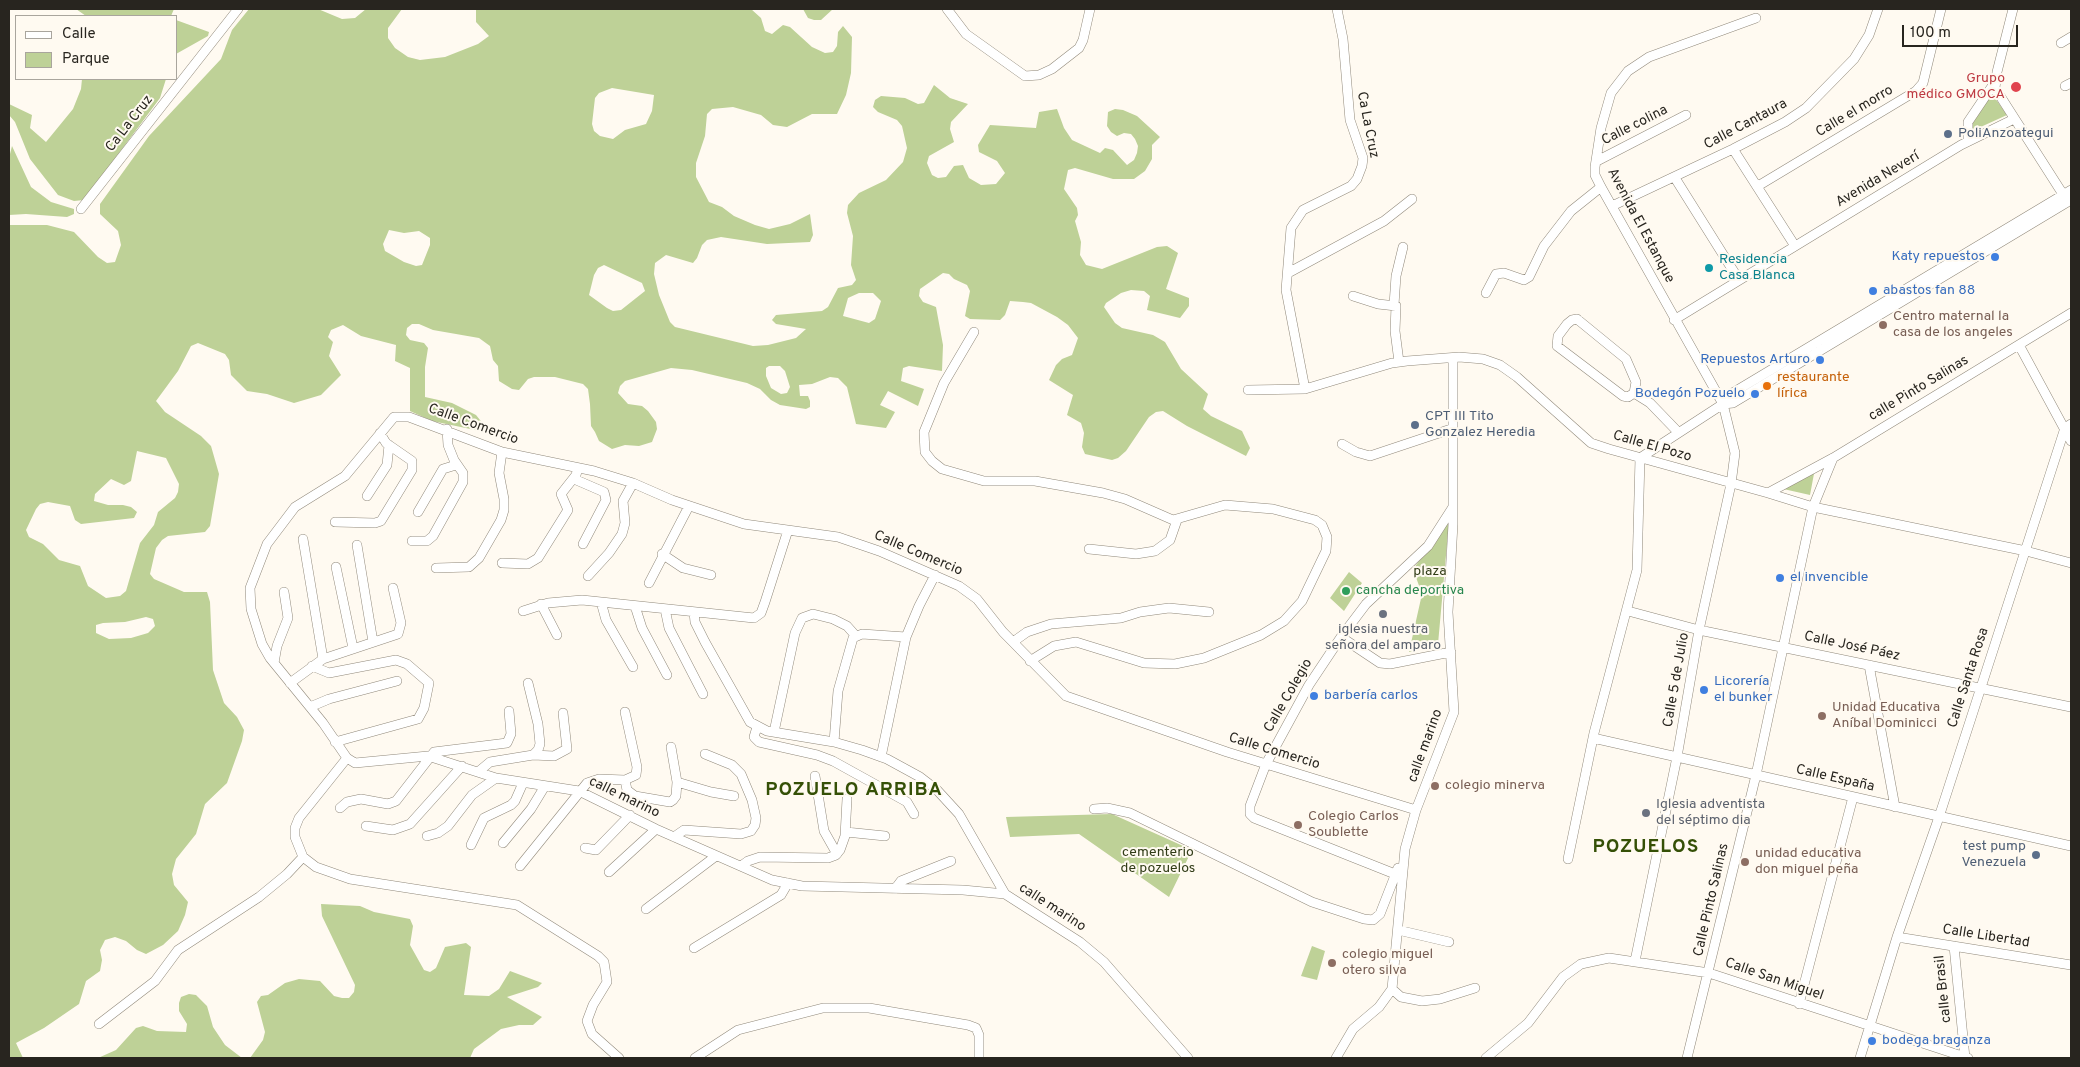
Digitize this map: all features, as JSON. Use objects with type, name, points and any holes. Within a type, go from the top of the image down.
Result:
[{"type":"street","name":"Ca La Cruz","points":[[81,209],[238,9]]},
{"type":"street","points":[[948,9],[966,34],[1025,76],[1040,75],[1052,70],[1079,48],[1083,40],[1090,9]]},
{"type":"street","name":"Ca La Cruz","points":[[1305,389],[1286,290],[1291,228],[1296,217],[1303,210],[1351,186],[1358,178],[1362,166],[1362,158],[1350,120],[1343,39],[1337,9]]},
{"type":"street","name":"Calle Cantaura","points":[[1612,206],[1675,178],[1733,149],[1785,122],[1806,108],[1854,58],[1869,35],[1878,9]]},
{"type":"street","name":"Calle el morro","points":[[1758,186],[1916,92],[1923,83],[1941,9]]},
{"type":"street","points":[[1568,859],[1593,738],[1628,611],[1637,570],[1640,458],[1723,404],[1729,395],[1812,351],[2068,197],[1995,88],[2013,9]]},
{"type":"street","name":"Avenida El Estanque","points":[[1723,404],[1594,175],[1601,128],[1611,93],[1628,71],[1649,57],[1756,18]]},
{"type":"street","points":[[2061,43],[2071,37]]},
{"type":"street","points":[[1968,141],[1968,122],[1995,82]]},
{"type":"street","name":"Calle colina","points":[[1597,161],[1686,115]]},
{"type":"street","name":"Avenida Neverí","points":[[1674,320],[1968,141],[2014,119]]},
{"type":"street","points":[[1733,149],[1796,246]]},
{"type":"street","points":[[1675,178],[1738,280]]},
{"type":"street","points":[[1486,293],[1496,274],[1504,273],[1524,280],[1529,277],[1544,246],[1571,211],[1601,187]]},
{"type":"street","points":[[1288,273],[1384,220],[1412,199]]},
{"type":"street","points":[[1399,362],[1394,305],[1396,276],[1403,247]]},
{"type":"street","points":[[1353,296],[1378,304],[1394,305]]},
{"type":"street","name":"calle Pinto Salinas","points":[[1768,493],[1833,458],[2071,313]]},
{"type":"street","points":[[1572,320],[1577,320],[1626,359],[1636,382],[1634,393],[1628,397],[1623,396],[1557,346],[1558,336],[1567,324],[1572,320]]},
{"type":"street","points":[[974,332],[944,383],[926,426],[924,448],[932,461],[949,472],[984,481],[1035,481],[1114,496],[1166,518],[1177,520],[1207,508],[1225,505],[1273,509],[1319,522],[1325,530],[1328,544],[1302,601],[1289,616],[1270,631],[1216,653],[1184,662],[1151,664],[1082,642],[1070,642],[1054,646],[1030,661]]},
{"type":"street","points":[[2020,345],[2068,426],[2071,441]]},
{"type":"street","name":"calle marino","points":[[1392,989],[1405,849],[1416,810],[1454,712],[1448,612],[1453,507],[1451,429],[1453,359]]},
{"type":"street","name":"Calle El Pozo","points":[[1248,390],[1305,389],[1399,362],[1483,359],[1500,365],[1517,377],[1592,443],[1768,493],[1813,508],[2026,551],[2071,564]]},
{"type":"street","points":[[1634,393],[1650,403],[1678,432]]},
{"type":"street","name":"Calle 5 de Julio","points":[[1635,961],[1677,757],[1699,630],[1731,484],[1735,453],[1723,404]]},
{"type":"street","name":"Calle Comercio","points":[[380,433],[394,417],[409,417],[447,429],[502,452],[578,468],[633,483],[689,506],[744,524],[838,538],[879,551],[959,586],[977,598],[1030,661],[1066,696],[1266,764],[1416,810]]},
{"type":"street","name":"Calle Santa Rosa","points":[[1860,1058],[1897,936],[1939,817],[2068,426]]},
{"type":"street","points":[[412,541],[427,541],[435,533],[463,482],[463,473],[456,465],[448,445],[447,429]]},
{"type":"street","points":[[1342,444],[1356,452],[1370,456],[1451,429]]},
{"type":"street","points":[[335,522],[375,523],[386,516],[413,466],[410,459],[389,445],[380,433],[345,476],[295,507],[267,544],[250,588],[251,609],[262,644],[274,663],[310,707],[347,758],[299,818],[295,828],[295,837],[303,857],[316,867],[350,879],[516,905],[598,956],[604,962],[607,982],[592,1005],[588,1021],[592,1034],[619,1058]]},
{"type":"street","points":[[367,496],[387,465],[389,445]]},
{"type":"street","points":[[436,568],[469,567],[479,558],[503,515],[505,504],[499,472],[502,452]]},
{"type":"street","name":"Calle Pinto Salinas","points":[[1688,1058],[1756,775],[1782,646],[1813,508],[1833,458]]},
{"type":"street","points":[[418,512],[443,469],[456,465]]},
{"type":"street","points":[[502,563],[524,565],[538,558],[568,510],[561,494],[565,486],[574,478],[578,468]]},
{"type":"street","points":[[574,478],[604,492],[606,500],[583,544]]},
{"type":"street","points":[[588,576],[609,553],[622,534],[625,523],[623,501],[633,483]]},
{"type":"street","points":[[648,583],[689,506]]},
{"type":"street","name":"Calle Colegio","points":[[1395,874],[1254,818],[1250,814],[1250,806],[1266,764],[1308,685],[1366,604],[1428,546],[1453,507]]},
{"type":"street","points":[[1089,548],[1136,554],[1155,551],[1170,540],[1177,520]]},
{"type":"street","points":[[523,611],[541,604],[570,601],[601,602],[742,618],[757,616],[768,595],[788,530]]},
{"type":"street","points":[[303,539],[324,659]]},
{"type":"street","points":[[357,545],[373,642]]},
{"type":"street","points":[[662,554],[684,568],[711,575]]},
{"type":"street","points":[[336,567],[353,648]]},
{"type":"street","points":[[881,757],[906,637],[919,606],[936,576]]},
{"type":"street","points":[[290,683],[324,659],[395,635],[401,629],[394,588]]},
{"type":"street","points":[[274,663],[277,646],[288,618],[284,592]]},
{"type":"street","points":[[601,602],[606,620],[633,667]]},
{"type":"street","points":[[541,604],[557,635]]},
{"type":"street","points":[[636,606],[642,628],[667,675]]},
{"type":"street","points":[[1013,642],[1027,632],[1051,624],[1121,618],[1140,612],[1169,608],[1210,612]]},
{"type":"street","points":[[665,609],[669,628],[703,694]]},
{"type":"street","name":"Calle José Páez","points":[[1628,611],[1699,630],[2071,707]]},
{"type":"street","points":[[694,612],[697,625],[745,716],[757,728],[834,742],[881,757],[920,776],[952,805],[1005,894]]},
{"type":"street","points":[[774,732],[795,634],[802,618],[813,614],[834,619],[847,626],[855,635],[906,637]]},
{"type":"street","points":[[834,742],[842,673],[851,641],[855,635]]},
{"type":"street","points":[[1341,637],[1380,663],[1390,664],[1451,652]]},
{"type":"street","points":[[312,666],[329,673],[396,660],[407,664],[429,683],[424,708],[418,719],[335,742]]},
{"type":"street","points":[[1869,665],[1895,807]]},
{"type":"street","points":[[310,707],[329,699],[397,681]]},
{"type":"street","points":[[528,683],[535,704],[539,732],[539,748],[533,755]]},
{"type":"street","points":[[340,808],[347,802],[361,799],[393,803],[417,775],[428,756],[434,752],[507,743],[511,734],[509,711]]},
{"type":"street","points":[[478,772],[486,764],[494,761],[533,755],[554,756],[567,749],[563,712]]},
{"type":"street","points":[[520,866],[579,791],[594,780],[625,780],[634,777],[638,770],[625,712]]},
{"type":"street","points":[[757,728],[754,737],[759,742],[817,755],[833,761],[907,802],[914,814]]},
{"type":"street","name":"Calle España","points":[[1593,738],[2071,846]]},
{"type":"street","points":[[625,780],[628,790],[634,796],[670,802],[676,796],[677,782],[671,747]]},
{"type":"street","points":[[674,837],[678,832],[687,830],[741,834],[752,831],[755,825],[756,818],[752,800],[741,774],[732,765],[705,754]]},
{"type":"street","name":"calle marino","points":[[347,758],[355,763],[428,756],[496,778],[579,791],[656,829],[772,880],[837,889],[963,890],[1005,894],[1080,942],[1104,962],[1188,1058]]},
{"type":"street","points":[[366,826],[393,830],[410,824],[462,766]]},
{"type":"street","points":[[815,776],[824,831],[837,854]]},
{"type":"street","points":[[427,836],[438,833],[448,826],[472,795],[496,778]]},
{"type":"street","points":[[677,782],[711,792],[734,796]]},
{"type":"street","points":[[471,846],[484,818],[511,805],[523,783]]},
{"type":"street","points":[[503,843],[531,809],[545,786]]},
{"type":"street","points":[[1800,1004],[1853,797]]},
{"type":"street","points":[[741,866],[748,861],[760,857],[828,858],[837,854],[846,832],[847,799]]},
{"type":"street","points":[[1094,809],[1107,808],[1130,813],[1312,902],[1364,919],[1373,920],[1378,917],[1405,849]]},
{"type":"street","points":[[585,848],[596,850],[630,816]]},
{"type":"street","points":[[609,872],[656,829]]},
{"type":"street","points":[[846,832],[885,836]]},
{"type":"street","points":[[646,909],[716,856]]},
{"type":"street","points":[[99,1024],[156,981],[178,950],[260,897],[287,874],[303,857]]},
{"type":"street","points":[[895,889],[901,881],[951,860]]},
{"type":"street","points":[[694,948],[781,895],[788,883]]},
{"type":"street","points":[[1398,930],[1449,942]]},
{"type":"street","name":"Calle Libertad","points":[[1897,936],[2071,965]]},
{"type":"street","name":"calle Brasil","points":[[1954,946],[1966,1058]]},
{"type":"street","name":"Calle San Miguel","points":[[1486,1058],[1528,1023],[1563,977],[1581,964],[1609,958],[1709,973],[1966,1058]]},
{"type":"street","points":[[1336,1058],[1353,1029],[1379,1007],[1392,989],[1400,997],[1422,1002],[1440,999],[1475,988]]},
{"type":"street","points":[[694,1058],[738,1030],[823,1008],[869,1008],[968,1025],[976,1028],[979,1035],[979,1058]]},
{"type":"green space","points":[[76,9],[174,9],[171,15],[85,15]]},
{"type":"green space","points":[[249,9],[318,9],[342,19],[355,18],[366,9],[402,9],[388,28],[388,38],[395,48],[408,57],[420,60],[445,57],[478,44],[489,36],[476,22],[476,9],[751,9],[761,18],[765,31],[772,34],[783,25],[790,27],[812,47],[825,53],[833,52],[837,46],[838,32],[843,26],[852,37],[851,73],[846,95],[837,114],[812,114],[787,127],[773,125],[761,115],[733,107],[712,109],[707,114],[705,136],[696,163],[696,177],[709,202],[722,207],[734,216],[769,229],[790,224],[810,214],[813,235],[810,242],[767,244],[721,237],[707,240],[702,245],[693,263],[666,255],[655,263],[654,274],[659,295],[670,322],[675,327],[753,346],[768,345],[796,338],[806,329],[776,324],[772,320],[776,315],[822,311],[828,307],[838,288],[852,285],[856,280],[851,265],[853,236],[847,213],[848,205],[859,193],[886,180],[903,162],[907,148],[902,126],[897,120],[878,112],[873,107],[875,100],[881,96],[905,98],[918,104],[924,103],[934,85],[950,98],[968,104],[951,122],[950,129],[954,142],[929,156],[927,163],[932,175],[938,178],[946,177],[954,166],[963,165],[969,178],[981,185],[996,184],[1005,173],[997,161],[979,152],[978,145],[990,125],[1036,128],[1039,112],[1057,109],[1064,128],[1072,140],[1100,153],[1105,148],[1113,150],[1127,165],[1134,160],[1137,153],[1138,146],[1135,139],[1131,134],[1124,133],[1117,136],[1107,126],[1108,112],[1115,109],[1123,110],[1137,116],[1160,137],[1152,145],[1152,159],[1145,171],[1134,179],[1113,179],[1075,168],[1068,170],[1064,189],[1077,208],[1078,215],[1075,221],[1081,242],[1080,255],[1086,265],[1102,269],[1157,247],[1167,246],[1178,253],[1166,289],[1189,298],[1189,306],[1180,318],[1147,310],[1150,296],[1144,291],[1131,290],[1121,293],[1106,303],[1104,307],[1115,323],[1122,328],[1153,335],[1165,342],[1181,369],[1208,394],[1203,409],[1211,416],[1242,431],[1250,448],[1246,456],[1187,426],[1163,411],[1156,412],[1149,417],[1126,451],[1118,458],[1112,460],[1085,454],[1082,447],[1084,433],[1081,423],[1067,415],[1073,395],[1049,380],[1056,365],[1062,359],[1072,355],[1078,338],[1068,325],[1031,303],[1010,301],[1005,315],[1000,320],[970,319],[965,316],[970,291],[967,285],[954,279],[949,274],[943,273],[920,289],[919,296],[923,302],[936,307],[943,345],[942,371],[909,366],[903,368],[901,381],[924,389],[918,406],[888,391],[880,405],[895,412],[886,428],[856,424],[847,387],[838,378],[830,377],[812,384],[799,385],[800,396],[808,396],[810,401],[810,407],[806,409],[780,405],[771,400],[760,389],[747,383],[692,370],[671,368],[625,381],[620,386],[618,393],[628,404],[642,406],[648,411],[656,422],[657,429],[652,442],[639,446],[625,445],[612,449],[599,441],[591,426],[588,389],[583,384],[555,377],[534,377],[528,379],[519,390],[512,389],[499,381],[498,366],[493,360],[490,346],[479,338],[433,330],[419,324],[412,324],[407,328],[406,335],[410,340],[424,343],[428,348],[425,367],[425,397],[452,403],[476,415],[484,425],[480,431],[432,421],[410,411],[410,368],[395,361],[396,345],[361,336],[343,325],[331,330],[328,337],[333,342],[329,356],[341,375],[321,395],[294,403],[267,394],[247,391],[231,375],[229,360],[225,354],[198,343],[191,346],[178,371],[156,401],[165,412],[201,436],[211,446],[219,474],[210,526],[205,532],[168,536],[162,540],[156,548],[150,574],[154,579],[184,592],[207,592],[210,602],[213,670],[224,703],[237,717],[244,730],[242,741],[227,783],[205,804],[196,834],[176,859],[172,874],[174,885],[188,902],[178,931],[163,945],[146,954],[137,950],[126,941],[115,937],[105,940],[100,950],[102,960],[100,971],[86,981],[79,1004],[44,1028],[16,1043],[23,1058],[9,1058],[9,225],[47,225],[74,232],[98,257],[107,263],[115,262],[121,245],[118,231],[100,214],[100,204],[149,136],[221,59],[232,30]],"holes":[[[612,88],[654,95],[652,111],[646,124],[625,130],[613,139],[600,136],[594,131],[592,124],[595,98],[599,93]],[[389,230],[404,233],[419,231],[430,238],[430,245],[422,265],[416,266],[404,262],[385,251],[383,244]],[[604,265],[642,283],[645,291],[621,310],[613,311],[589,295],[594,275],[598,268]],[[859,293],[873,293],[881,301],[875,319],[869,323],[843,316],[848,298]],[[769,366],[780,366],[785,371],[790,387],[787,393],[781,394],[771,388],[766,376],[766,368]],[[137,451],[166,458],[179,484],[175,498],[158,512],[154,525],[140,543],[126,591],[120,596],[106,598],[88,586],[80,566],[59,560],[43,544],[29,537],[26,530],[36,509],[40,504],[48,502],[70,506],[75,520],[81,524],[134,518],[137,512],[131,507],[108,505],[94,501],[95,494],[111,479],[124,485],[131,481]],[[146,617],[153,619],[155,626],[148,633],[131,638],[109,639],[96,633],[96,625],[125,622]]]},
{"type":"green space","points":[[803,9],[833,9],[821,20],[814,20],[808,18]]},
{"type":"green space","points":[[178,21],[209,32],[208,36],[178,53]]},
{"type":"green space","points":[[82,80],[166,80],[160,98],[84,200],[74,201],[58,195],[30,159],[15,122],[9,115],[9,104],[32,115],[30,128],[46,142],[73,109],[81,89]]},
{"type":"green space","points":[[1990,91],[2007,115],[1974,130],[1970,119]]},
{"type":"green space","points":[[12,146],[31,187],[51,202],[74,209],[74,214],[67,217],[26,214],[9,215],[9,158]]},
{"type":"green space","points":[[1816,463],[1810,495],[1779,488]]},
{"type":"green space","name":"plaza","points":[[1449,522],[1438,644],[1409,652],[1422,594],[1413,569]]},
{"type":"green space","name":"cancha deportiva","points":[[1349,572],[1362,583],[1344,611],[1330,598]]},
{"type":"green space","name":"cementerio de pozuelos","points":[[1112,814],[1192,850],[1169,897],[1079,834],[1010,837],[1006,817]]},
{"type":"green space","points":[[321,904],[360,906],[374,912],[410,919],[413,926],[410,945],[424,970],[430,972],[436,968],[445,947],[466,943],[471,947],[464,995],[489,996],[499,989],[510,971],[542,983],[538,987],[507,997],[542,1017],[533,1025],[519,1025],[501,1029],[474,1049],[470,1058],[250,1058],[263,1040],[265,1032],[257,1002],[261,996],[268,995],[285,983],[299,979],[320,981],[334,996],[342,998],[349,998],[354,992],[355,985],[322,916]]},
{"type":"green space","points":[[1312,946],[1325,951],[1317,980],[1301,976]]},
{"type":"green space","points":[[189,994],[196,995],[207,1006],[213,1027],[225,1045],[242,1058],[98,1058],[116,1050],[136,1028],[143,1026],[157,1031],[186,1032],[187,1024],[179,1011],[179,1003],[181,997]]},
{"type":"place","name":"Grupo médico GMOCA","points":[[2016,87]]},
{"type":"place","name":"PoliAnzoategui","points":[[1948,134]]},
{"type":"place","name":"Katy repuestos","points":[[1995,257]]},
{"type":"place","name":"Residencia Casa Blanca","points":[[1709,268]]},
{"type":"place","name":"abastos fan 88","points":[[1873,291]]},
{"type":"place","name":"Centro maternal la casa de los angeles","points":[[1883,325]]},
{"type":"place","name":"Repuestos Arturo","points":[[1820,360]]},
{"type":"place","name":"restaurante lírica","points":[[1767,386]]},
{"type":"place","name":"Bodegón Pozuelo","points":[[1755,394]]},
{"type":"place","name":"CPT III Tito Gonzalez Heredia","points":[[1415,425]]},
{"type":"place","name":"el invencible","points":[[1780,578]]},
{"type":"place","name":"cancha deportiva","points":[[1346,591]]},
{"type":"place","name":"iglesia nuestra señora del amparo","points":[[1383,614]]},
{"type":"place","name":"Licorería el bunker","points":[[1704,690]]},
{"type":"place","name":"barbería carlos","points":[[1314,696]]},
{"type":"place","name":"Unidad Educativa Aníbal Dominicci","points":[[1822,716]]},
{"type":"place","name":"colegio minerva","points":[[1435,786]]},
{"type":"place","name":"Iglesia adventista del séptimo dia","points":[[1646,813]]},
{"type":"place","name":"Colegio Carlos Soublette","points":[[1298,825]]},
{"type":"place","name":"test pump Venezuela","points":[[2036,855]]},
{"type":"place","name":"unidad educativa don miguel peña","points":[[1745,862]]},
{"type":"place","name":"colegio miguel otero silva","points":[[1332,963]]},
{"type":"place","name":"bodega braganza","points":[[1872,1041]]},
{"type":"district","name":"POZUELO ARRIBA","points":[[854,791]]},
{"type":"district","name":"POZUELOS","points":[[1646,848]]}]
